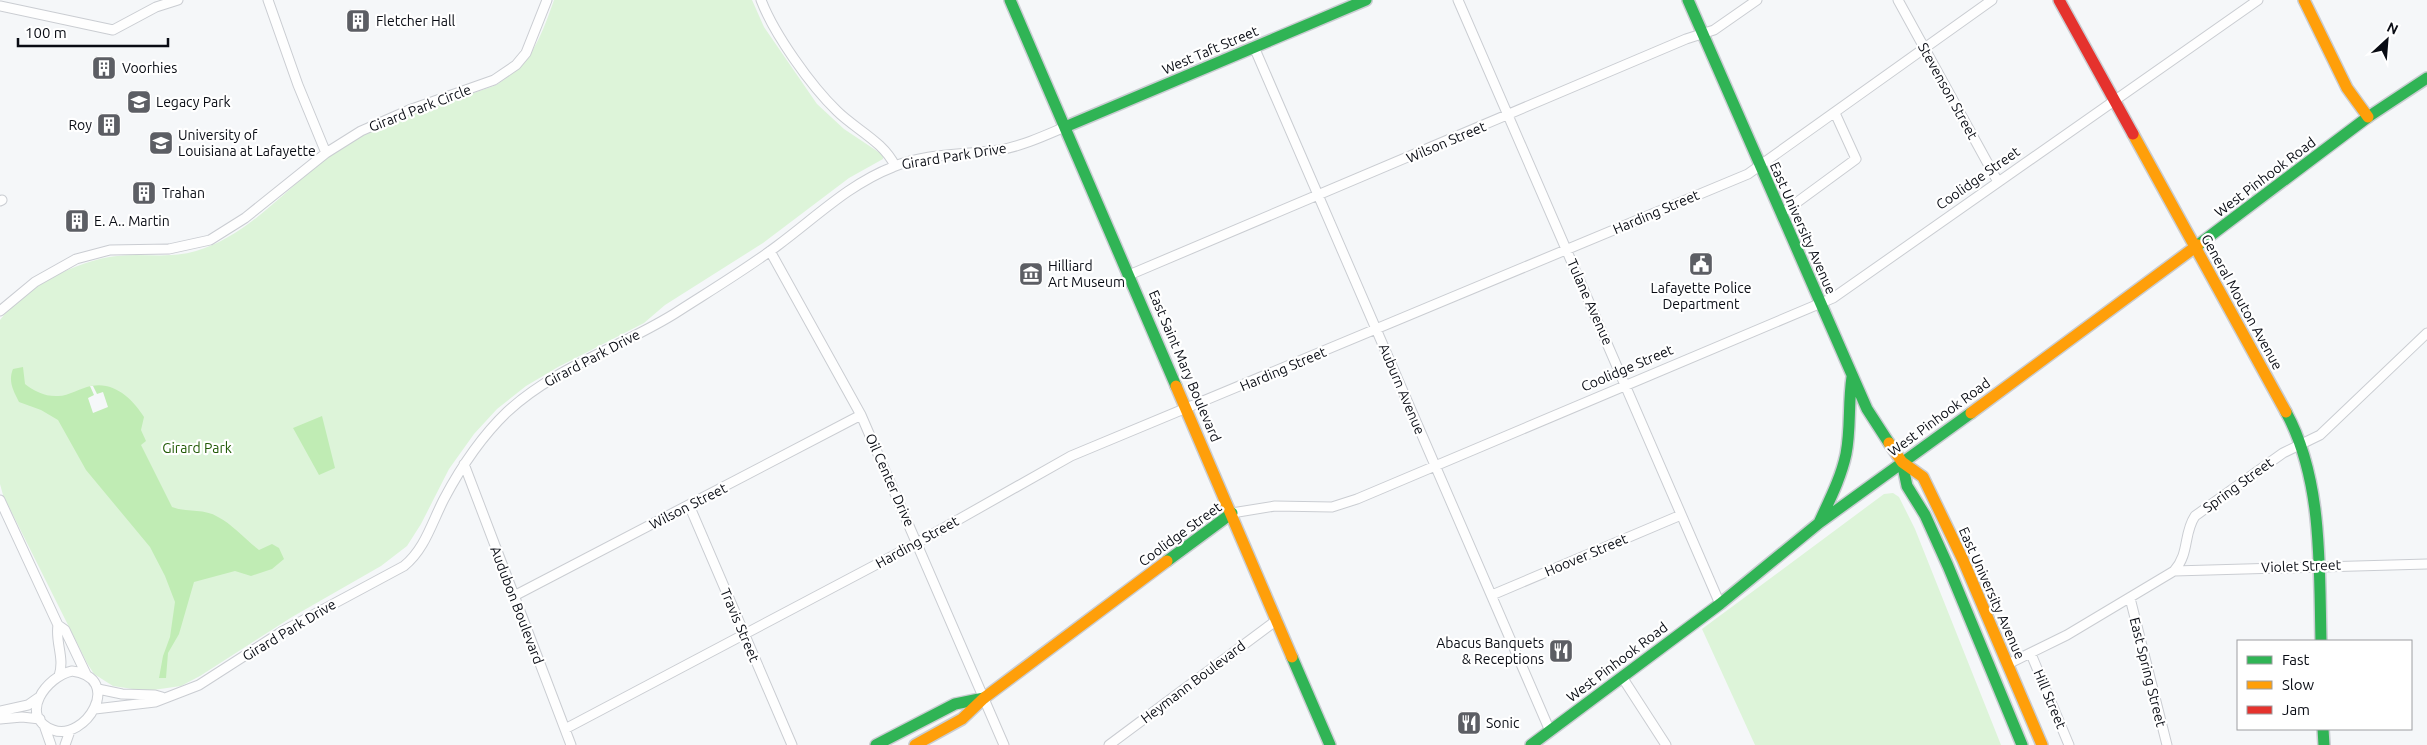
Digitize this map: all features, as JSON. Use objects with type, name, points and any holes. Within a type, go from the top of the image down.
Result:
[{"type":"street","points":[[0,6],[112,30],[156,7],[178,0]]},
{"type":"street","points":[[268,0],[298,85],[326,153]]},
{"type":"street","name":"Girard Park Circle","points":[[0,311],[35,282],[76,259],[110,250],[168,249],[210,240],[244,218],[326,153],[384,120],[502,76],[516,65],[526,53],[547,0]]},
{"type":"street","points":[[761,0],[780,34],[819,92],[856,129],[883,148],[895,166]]},
{"type":"street","name":"East Saint Mary Boulevard","points":[[1010,0],[1330,745]]},
{"type":"street","name":"West Taft Street","points":[[1065,128],[1366,0]]},
{"type":"street","name":"Tulane Avenue","points":[[1458,0],[1720,604]]},
{"type":"street","name":"East University Avenue","points":[[1688,0],[1867,409],[1902,462],[1923,477],[1963,560],[2042,745]]},
{"type":"street","name":"Wilson Street","points":[[1129,275],[1703,34],[1720,26],[1757,0]]},
{"type":"street","name":"Stevenson Street","points":[[1898,0],[1998,182]]},
{"type":"street","name":"Harding Street","points":[[565,729],[918,543],[1050,466],[1748,174],[1992,0]]},
{"type":"street","name":"General Mouton Avenue","points":[[2060,0],[2289,418],[2301,444],[2314,500],[2319,565],[2321,640]]},
{"type":"street","name":"Coolidge Street","points":[[915,745],[962,719],[984,698],[1232,514],[1275,506],[1332,506],[1357,499],[1840,293],[2258,0]]},
{"type":"street","points":[[2304,0],[2347,88],[2368,117]]},
{"type":"street","name":"Auburn Avenue","points":[[1254,47],[1550,731]]},
{"type":"street","name":"West Pinhook Road","points":[[1531,745],[1720,604],[1820,523],[2195,249],[2368,117],[2427,78]]},
{"type":"street","points":[[1781,214],[1856,159],[1834,113]]},
{"type":"street","name":"Girard Park Drive","points":[[95,709],[155,702],[162,697],[184,692],[199,685],[284,631],[404,566],[417,554],[425,541],[443,500],[464,464],[487,433],[508,411],[552,379],[672,315],[770,251],[867,178],[912,161],[1000,150],[1065,128]]},
{"type":"street","name":"Oil Center Drive","points":[[770,251],[861,415],[1004,745]]},
{"type":"street","name":"Spring Street","points":[[2008,664],[2031,654],[2174,571],[2183,559],[2187,549],[2188,531],[2195,516],[2283,453],[2320,435],[2427,333]]},
{"type":"street","points":[[1820,523],[1842,471],[1846,453],[1849,431],[1848,401],[1852,377]]},
{"type":"street","name":"Wilson Street","points":[[514,596],[861,415]]},
{"type":"street","name":"East University Avenue","points":[[1902,462],[1907,486],[1925,515],[2022,745]]},
{"type":"street","name":"Audubon Boulevard","points":[[464,464],[570,745]]},
{"type":"street","points":[[0,500],[58,625],[65,630],[86,674],[98,689],[98,702],[95,709],[70,731],[66,745]]},
{"type":"street","name":"Travis Street","points":[[689,506],[792,745]]},
{"type":"street","name":"Hoover Street","points":[[1492,595],[1681,515]]},
{"type":"street","name":"Violet Street","points":[[2174,571],[2319,565],[2427,564]]},
{"type":"street","name":"East Spring Street","points":[[2130,598],[2167,745]]},
{"type":"street","name":"Heymann Boulevard","points":[[1109,745],[1277,620]]},
{"type":"street","points":[[58,625],[57,634],[62,663],[59,676]]},
{"type":"street","name":"Hill Street","points":[[2031,654],[2069,745]]},
{"type":"street","points":[[1991,671],[2008,664]]},
{"type":"street","points":[[0,711],[28,705],[38,698],[59,676],[72,671],[86,674]]},
{"type":"street","points":[[1622,677],[1666,745]]},
{"type":"street","name":"Girard Park Drive","points":[[98,689],[122,694],[162,697]]},
{"type":"street","points":[[38,698],[36,706],[51,745]]},
{"type":"street","name":"Coolidge Street","points":[[876,745],[955,704],[984,698]]},
{"type":"street","points":[[0,720],[22,717],[42,722],[58,731],[70,731]]},
{"type":"street","points":[[2323,730],[2324,745]]},
{"type":"green space","name":"Girard Park","points":[[554,0],[752,0],[764,27],[817,104],[844,129],[883,155],[883,159],[849,178],[763,243],[665,305],[644,323],[558,367],[526,386],[497,409],[474,434],[449,469],[421,524],[407,546],[381,566],[292,617],[200,676],[181,686],[146,691],[113,686],[94,674],[3,495],[0,484],[0,320],[10,308],[37,287],[85,263],[117,256],[176,255],[216,244],[252,221],[317,166],[352,141],[411,114],[494,86],[517,69],[533,49],[539,39]]},
{"type":"green space","points":[[1893,493],[1899,497],[1915,529],[2001,745],[1755,745],[1702,629],[1884,494]]},
{"type":"shaded area","points":[[23,367],[25,384],[45,394],[62,396],[87,387],[99,385],[107,386],[122,393],[144,417],[141,430],[146,441],[141,445],[172,507],[213,514],[259,550],[272,544],[279,548],[284,559],[272,569],[251,576],[235,571],[194,582],[179,634],[168,653],[166,678],[159,678],[163,656],[170,637],[175,602],[165,576],[150,547],[86,470],[58,420],[41,410],[19,402],[13,389],[11,378],[13,369]]},
{"type":"shaded area","points":[[322,416],[335,468],[319,475],[293,428]]},
{"type":"pier","points":[[90,386],[93,386],[97,394],[103,392],[108,407],[93,413],[88,398],[94,395]]},
{"type":"traffic: fast","points":[[1010,0],[1176,386]]},
{"type":"traffic: fast","points":[[1065,127],[1366,0]]},
{"type":"traffic: fast","points":[[1688,0],[1867,409],[1889,443]]},
{"type":"traffic: fast","points":[[2198,245],[2368,117],[2427,78]]},
{"type":"traffic: fast","points":[[1819,523],[1844,463],[1852,377]]},
{"type":"traffic: fast","points":[[2286,412],[2298,438],[2307,466],[2313,495],[2319,554],[2321,640]]},
{"type":"traffic: fast","points":[[1531,745],[1720,604],[1819,523],[1971,413]]},
{"type":"traffic: fast","points":[[1902,462],[1907,486],[1925,515],[1948,566],[2022,745]]},
{"type":"traffic: fast","points":[[1167,561],[1232,513]]},
{"type":"traffic: fast","points":[[1292,657],[1330,745]]},
{"type":"traffic: fast","points":[[876,745],[955,704],[984,698]]},
{"type":"traffic: fast","points":[[2323,730],[2324,745]]},
{"type":"traffic: slow","points":[[2304,0],[2347,88],[2368,117]]},
{"type":"traffic: slow","points":[[2133,134],[2286,412]]},
{"type":"traffic: slow","points":[[1971,413],[2198,245]]},
{"type":"traffic: slow","points":[[1176,386],[1292,657]]},
{"type":"traffic: slow","points":[[1889,443],[1902,462],[1923,477],[1963,560],[2042,745]]},
{"type":"traffic: slow","points":[[915,745],[962,719],[984,698],[1167,561]]},
{"type":"traffic: jam","points":[[2059,0],[2133,134]]},
{"type":"place","name":"Fletcher Hall","points":[[358,21]]},
{"type":"place","name":"Voorhies","points":[[104,68]]},
{"type":"place","name":"Legacy Park","points":[[139,102]]},
{"type":"place","name":"Roy","points":[[109,125]]},
{"type":"place","name":"University of Louisiana at Lafayette","points":[[161,143]]},
{"type":"place","name":"Trahan","points":[[144,193]]},
{"type":"place","name":"E. A.. Martin","points":[[77,221]]},
{"type":"place","name":"Lafayette Police Department","points":[[1701,264]]},
{"type":"place","name":"Hilliard Art Museum","points":[[1031,274]]},
{"type":"place","name":"Abacus Banquets & Receptions","points":[[1561,651]]},
{"type":"place","name":"Sonic","points":[[1469,723]]}]
